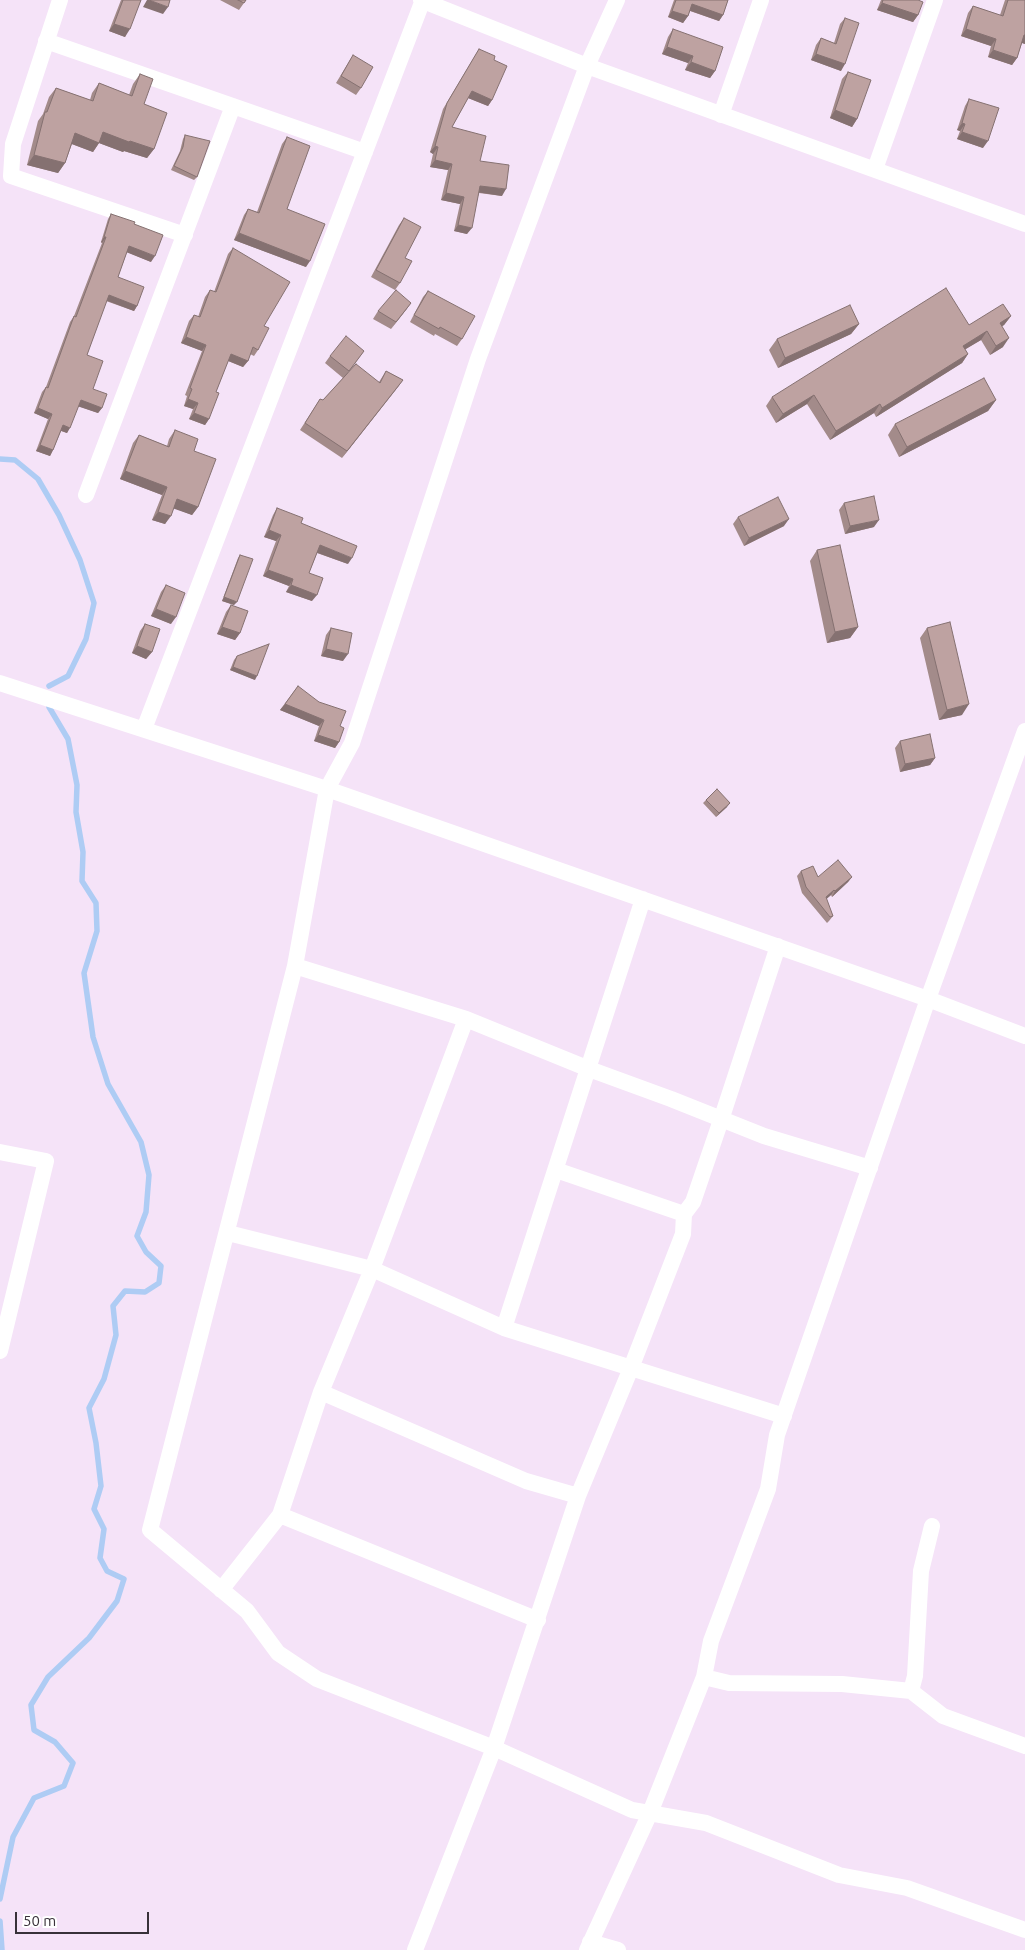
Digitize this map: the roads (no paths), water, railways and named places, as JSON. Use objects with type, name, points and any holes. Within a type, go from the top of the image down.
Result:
[{"type":"street","points":[[60,0],[6,143],[11,176],[185,235]]},
{"type":"street","points":[[144,730],[422,0],[587,66],[1024,222]]},
{"type":"street","points":[[617,0],[587,66],[478,359],[352,743],[327,789],[296,966],[150,1530],[247,1611],[278,1653],[317,1679],[494,1748],[632,1810],[706,1823],[839,1875],[908,1888],[1025,1930]]},
{"type":"street","points":[[721,115],[761,0]]},
{"type":"street","points":[[875,169],[935,0]]},
{"type":"street","points":[[46,41],[364,152]]},
{"type":"street","points":[[86,495],[233,106]]},
{"type":"street","points":[[0,682],[327,789],[928,999],[1025,1036]]},
{"type":"street","points":[[618,1950],[589,1946],[650,1813],[704,1677],[711,1641],[768,1490],[777,1435],[928,999],[1025,731]]},
{"type":"street","points":[[504,1328],[643,899]]},
{"type":"street","points":[[415,1950],[494,1748],[578,1496],[631,1368],[683,1234],[684,1214],[693,1202],[778,946]]},
{"type":"street","points":[[296,966],[466,1019],[589,1069],[672,1099],[764,1136],[870,1168]]},
{"type":"street","points":[[221,1590],[280,1516],[321,1392],[372,1269],[466,1019]]},
{"type":"street","points":[[0,1152],[46,1161],[0,1350]]},
{"type":"street","points":[[556,1170],[684,1214]]},
{"type":"street","points":[[228,1233],[372,1269],[504,1328],[784,1416]]},
{"type":"street","points":[[321,1392],[526,1481],[578,1496]]},
{"type":"street","points":[[280,1516],[538,1620]]},
{"type":"street","points":[[911,1691],[915,1676],[921,1571],[932,1526]]},
{"type":"street","points":[[704,1677],[729,1683],[842,1684],[911,1691],[943,1716],[1025,1746]]},
{"type":"waterway","points":[[0,459],[15,460],[38,479],[59,515],[80,560],[94,603],[86,639],[68,676],[49,686]]},
{"type":"waterway","points":[[0,1899],[13,1837],[34,1798],[64,1786],[73,1763],[55,1742],[34,1730],[31,1705],[48,1677],[89,1638],[117,1601],[124,1579],[107,1571],[100,1558],[104,1529],[94,1509],[101,1486],[96,1443],[89,1408],[104,1379],[116,1335],[113,1306],[125,1291],[145,1292],[159,1283],[161,1266],[146,1252],[137,1236],[146,1212],[149,1175],[141,1142],[108,1084],[93,1037],[84,973],[97,931],[96,903],[82,881],[83,852],[76,812],[77,785],[68,739],[49,707]]},
{"type":"waterway","points":[[0,1921],[2,1950]]}]
